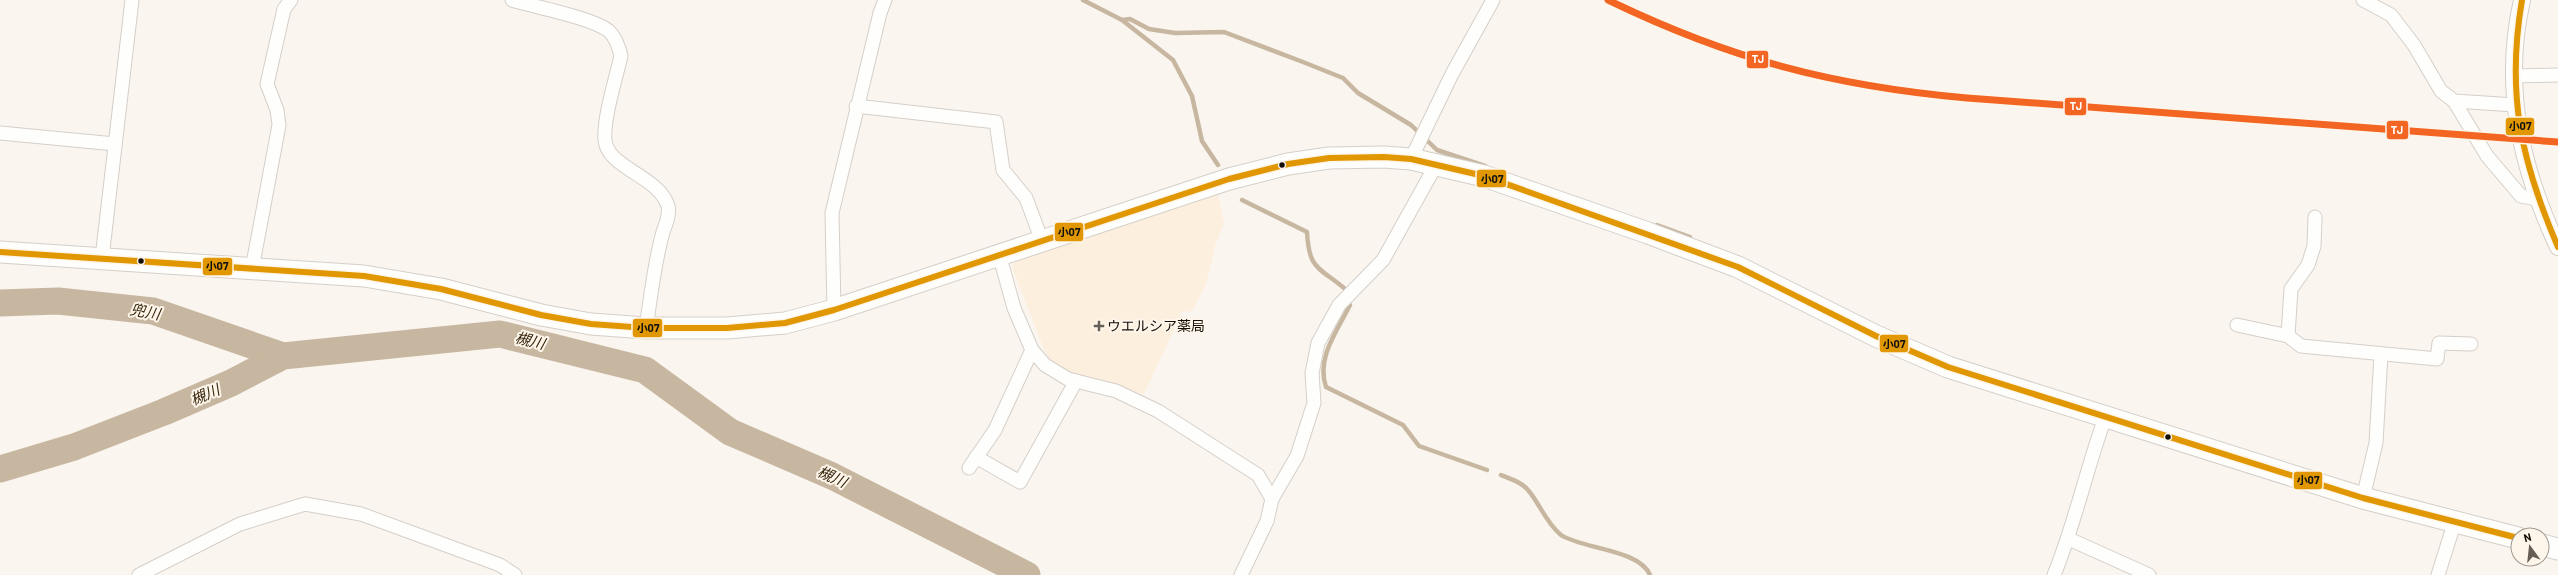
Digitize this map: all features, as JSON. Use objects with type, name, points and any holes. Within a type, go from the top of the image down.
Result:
[{"type":"highway","points":[[0,252],[364,276],[441,289],[540,315],[591,324],[646,328],[727,328],[785,323],[834,310],[999,254],[1229,179],[1288,164],[1329,158],[1384,157],[1411,159],[1484,176],[1655,235],[1738,267],[1876,336],[1948,367],[2105,418],[2363,498],[2510,536]]},
{"type":"street","points":[[102,258],[132,0]]},
{"type":"street","points":[[252,268],[279,125],[277,110],[266,84],[284,9],[290,0]]},
{"type":"street","points":[[512,0],[594,24],[609,32],[618,43],[621,56],[604,141],[610,156],[641,175],[662,194],[668,206],[668,219],[657,254],[646,328]]},
{"type":"street","points":[[834,310],[832,213],[856,106],[885,0]]},
{"type":"street","points":[[1411,159],[1452,74],[1493,0]]},
{"type":"street","points":[[2363,0],[2391,15],[2414,45],[2441,91],[2454,101],[2487,156],[2521,196],[2537,199]]},
{"type":"street","points":[[2522,0],[2516,40],[2514,76],[2515,105],[2521,147],[2537,199],[2558,247]]},
{"type":"street","points":[[2514,76],[2558,75]]},
{"type":"street","points":[[2454,101],[2515,105]]},
{"type":"street","points":[[856,106],[996,122],[1003,170],[1026,198],[1042,241]]},
{"type":"street","points":[[0,133],[115,144]]},
{"type":"street","points":[[1241,575],[1267,521],[1272,499],[1298,456],[1314,403],[1312,373],[1318,343],[1339,305],[1383,260],[1436,165]]},
{"type":"street","points":[[2288,336],[2291,289],[2308,265],[2314,246],[2315,217]]},
{"type":"street","points":[[999,254],[1014,308],[1032,350],[1045,365],[1076,381],[1116,391],[1158,411],[1258,475],[1272,499]]},
{"type":"street","points":[[2237,325],[2288,336],[2301,346],[2437,359],[2439,343],[2471,344]]},
{"type":"street","points":[[1032,350],[995,430],[972,463],[1020,482],[1076,381]]},
{"type":"street","points":[[2363,498],[2376,443],[2381,354]]},
{"type":"street","points":[[2054,575],[2069,539],[2074,513],[2105,418]]},
{"type":"street","points":[[139,575],[240,524],[305,504],[361,514],[500,565],[515,575]]},
{"type":"street","points":[[2438,575],[2455,521]]},
{"type":"street","points":[[2069,539],[2149,575]]},
{"type":"shaded area","points":[[1218,195],[1224,223],[1215,246],[1206,285],[1192,311],[1182,312],[1144,394],[1116,387],[1084,382],[1053,365],[1044,350],[1012,267],[1016,261]]},
{"type":"waterway","points":[[1083,0],[1122,20],[1173,60],[1192,96],[1202,141],[1218,165]]},
{"type":"waterway","points":[[1122,20],[1130,19],[1149,29],[1175,33],[1224,32],[1343,78],[1358,93],[1411,125],[1437,150],[1485,166]]},
{"type":"waterway","points":[[1242,200],[1307,232],[1312,260],[1316,266],[1344,288]]},
{"type":"waterway","points":[[1657,225],[1690,237]]},
{"type":"waterway","name":"兜川","points":[[0,303],[58,301],[153,311],[283,356]]},
{"type":"waterway","points":[[1350,305],[1329,345],[1326,355],[1324,366],[1326,387],[1403,425],[1419,446],[1487,470]]},
{"type":"waterway","name":"槻川","points":[[0,469],[74,447],[164,412],[231,383],[283,356],[500,334],[645,370],[730,432],[832,476],[1027,575]]},
{"type":"waterway","points":[[1501,475],[1523,485],[1532,495],[1551,525],[1561,535],[1582,544],[1609,550],[1623,555],[1644,566],[1650,575]]},
{"type":"transit line","name":"TJ","points":[[1608,0],[1653,21],[1697,39],[1740,54],[1783,67],[1871,86],[1967,98],[2558,142]]},
{"type":"transit line","name":"小07","points":[[2522,0],[2517,34],[2516,66],[2520,126],[2526,156],[2535,185],[2545,216],[2558,247]]},
{"type":"transit line","name":"小07","points":[[0,252],[364,276],[441,289],[541,315],[591,324],[646,328],[727,328],[785,323],[834,310],[1229,179],[1288,164],[1329,158],[1384,157],[1411,159],[1484,176],[1738,267],[1876,336],[1948,367],[2363,498],[2510,536]]},
{"type":"place","name":"ウエルシア薬局","points":[[1099,326]]}]
